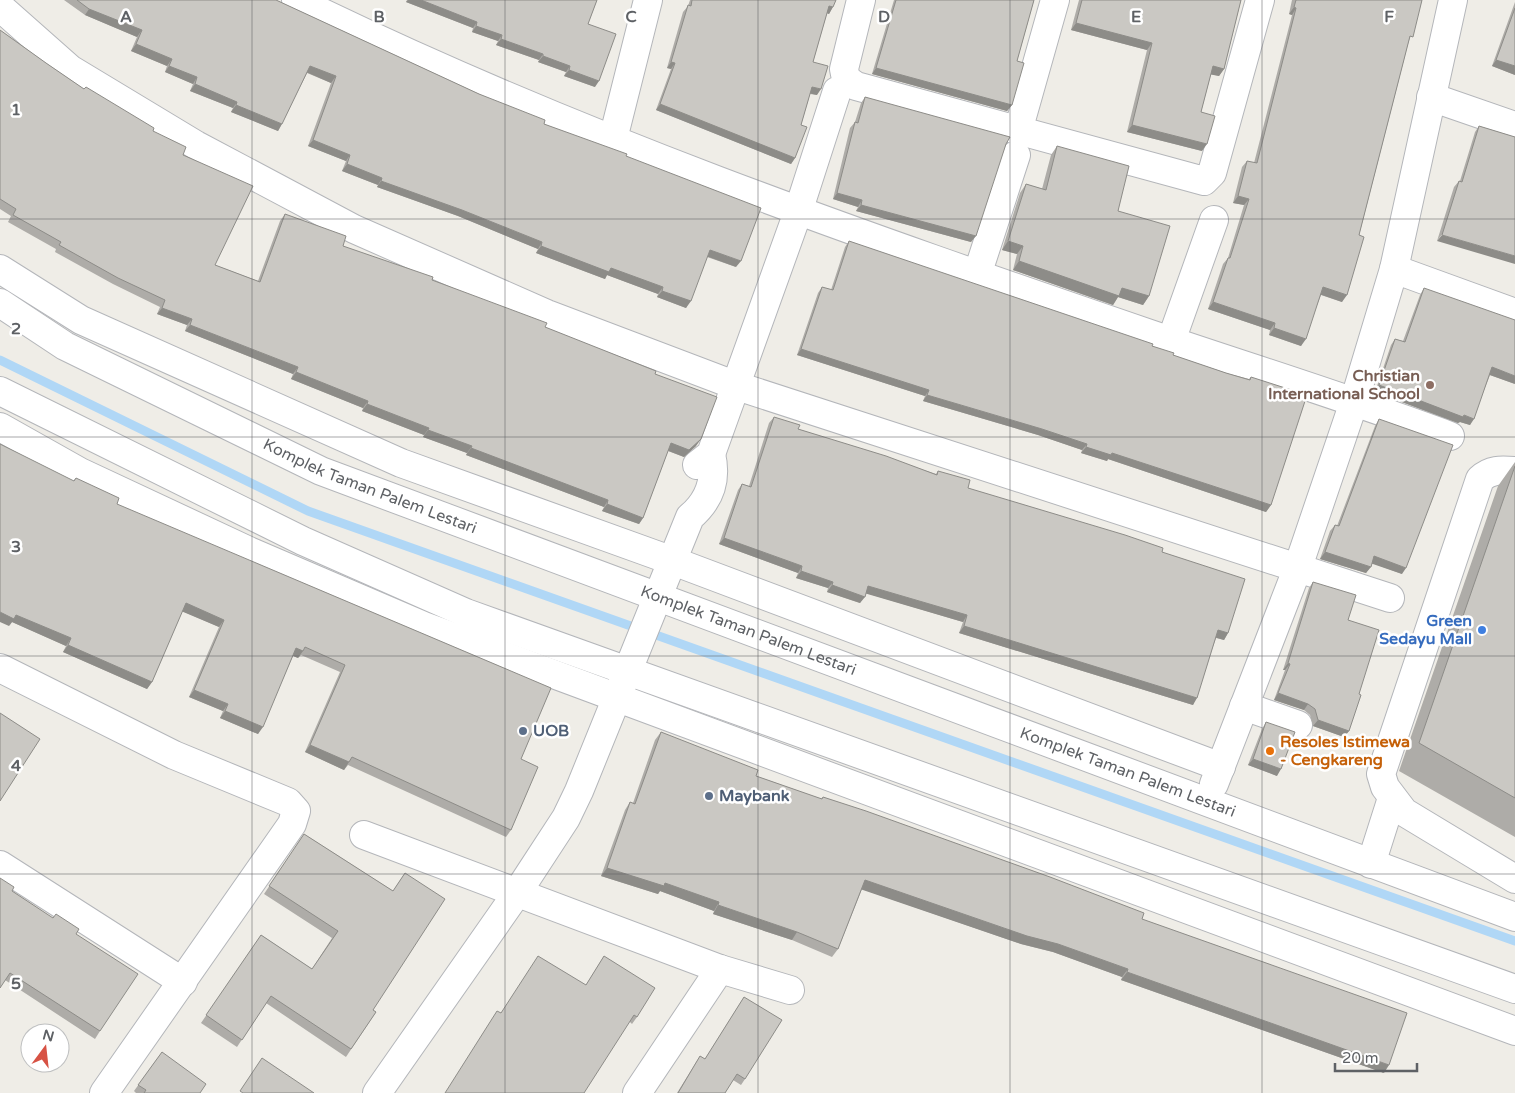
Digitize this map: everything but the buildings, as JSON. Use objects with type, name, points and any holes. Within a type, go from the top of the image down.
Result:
[{"type":"street","points":[[296,0],[496,92],[798,212],[1450,436]]},
{"type":"street","points":[[613,139],[648,0]]},
{"type":"street","points":[[861,0],[844,69],[846,79],[856,86],[1017,143],[1204,181],[1212,173],[1260,0]]},
{"type":"street","points":[[977,275],[1017,143],[1056,0]]},
{"type":"street","points":[[1207,804],[1298,566],[1354,402],[1394,269],[1453,0]]},
{"type":"street","points":[[0,7],[70,69],[196,145],[354,229],[547,314],[736,386],[1298,566],[1390,598]]},
{"type":"street","points":[[377,1093],[517,892],[566,818],[579,791],[690,517],[687,497],[697,466],[711,454],[798,212],[837,91]]},
{"type":"street","points":[[1431,97],[1515,126]]},
{"type":"street","points":[[1171,341],[1214,220]]},
{"type":"street","points":[[0,269],[81,320],[401,463],[673,561],[1221,767]]},
{"type":"street","points":[[1394,269],[1515,313]]},
{"type":"street","name":"Komplek Taman Palem Lestari","points":[[0,303],[66,346],[320,471],[654,606],[1371,864],[1502,908],[1515,917]]},
{"type":"street","points":[[66,346],[81,320]]},
{"type":"street","points":[[0,391],[303,541],[466,613],[633,659],[1515,989]]},
{"type":"street","points":[[0,427],[80,472],[249,551],[424,626],[1515,1031]]},
{"type":"street","points":[[1515,471],[1500,470],[1488,472],[1480,480],[1381,774],[1392,798],[1404,812],[1515,879]]},
{"type":"street","points":[[0,668],[174,756],[288,802],[296,811],[292,824],[104,1093]]},
{"type":"street","points":[[1244,706],[1298,725]]},
{"type":"street","points":[[1371,864],[1392,798]]},
{"type":"street","points":[[364,835],[720,969],[790,990]]},
{"type":"street","points":[[0,865],[183,982]]},
{"type":"street","points":[[637,1093],[720,969]]},
{"type":"waterway","points":[[0,360],[308,511],[1515,941]]},
{"type":"place","name":"Christian International School","points":[[1430,385]]},
{"type":"place","name":"Green Sedayu Mall","points":[[1482,630]]},
{"type":"place","name":"UOB","points":[[523,731]]},
{"type":"place","name":"Resoles Istimewa - Cengkareng","points":[[1270,751]]},
{"type":"place","name":"Maybank","points":[[709,796]]}]
